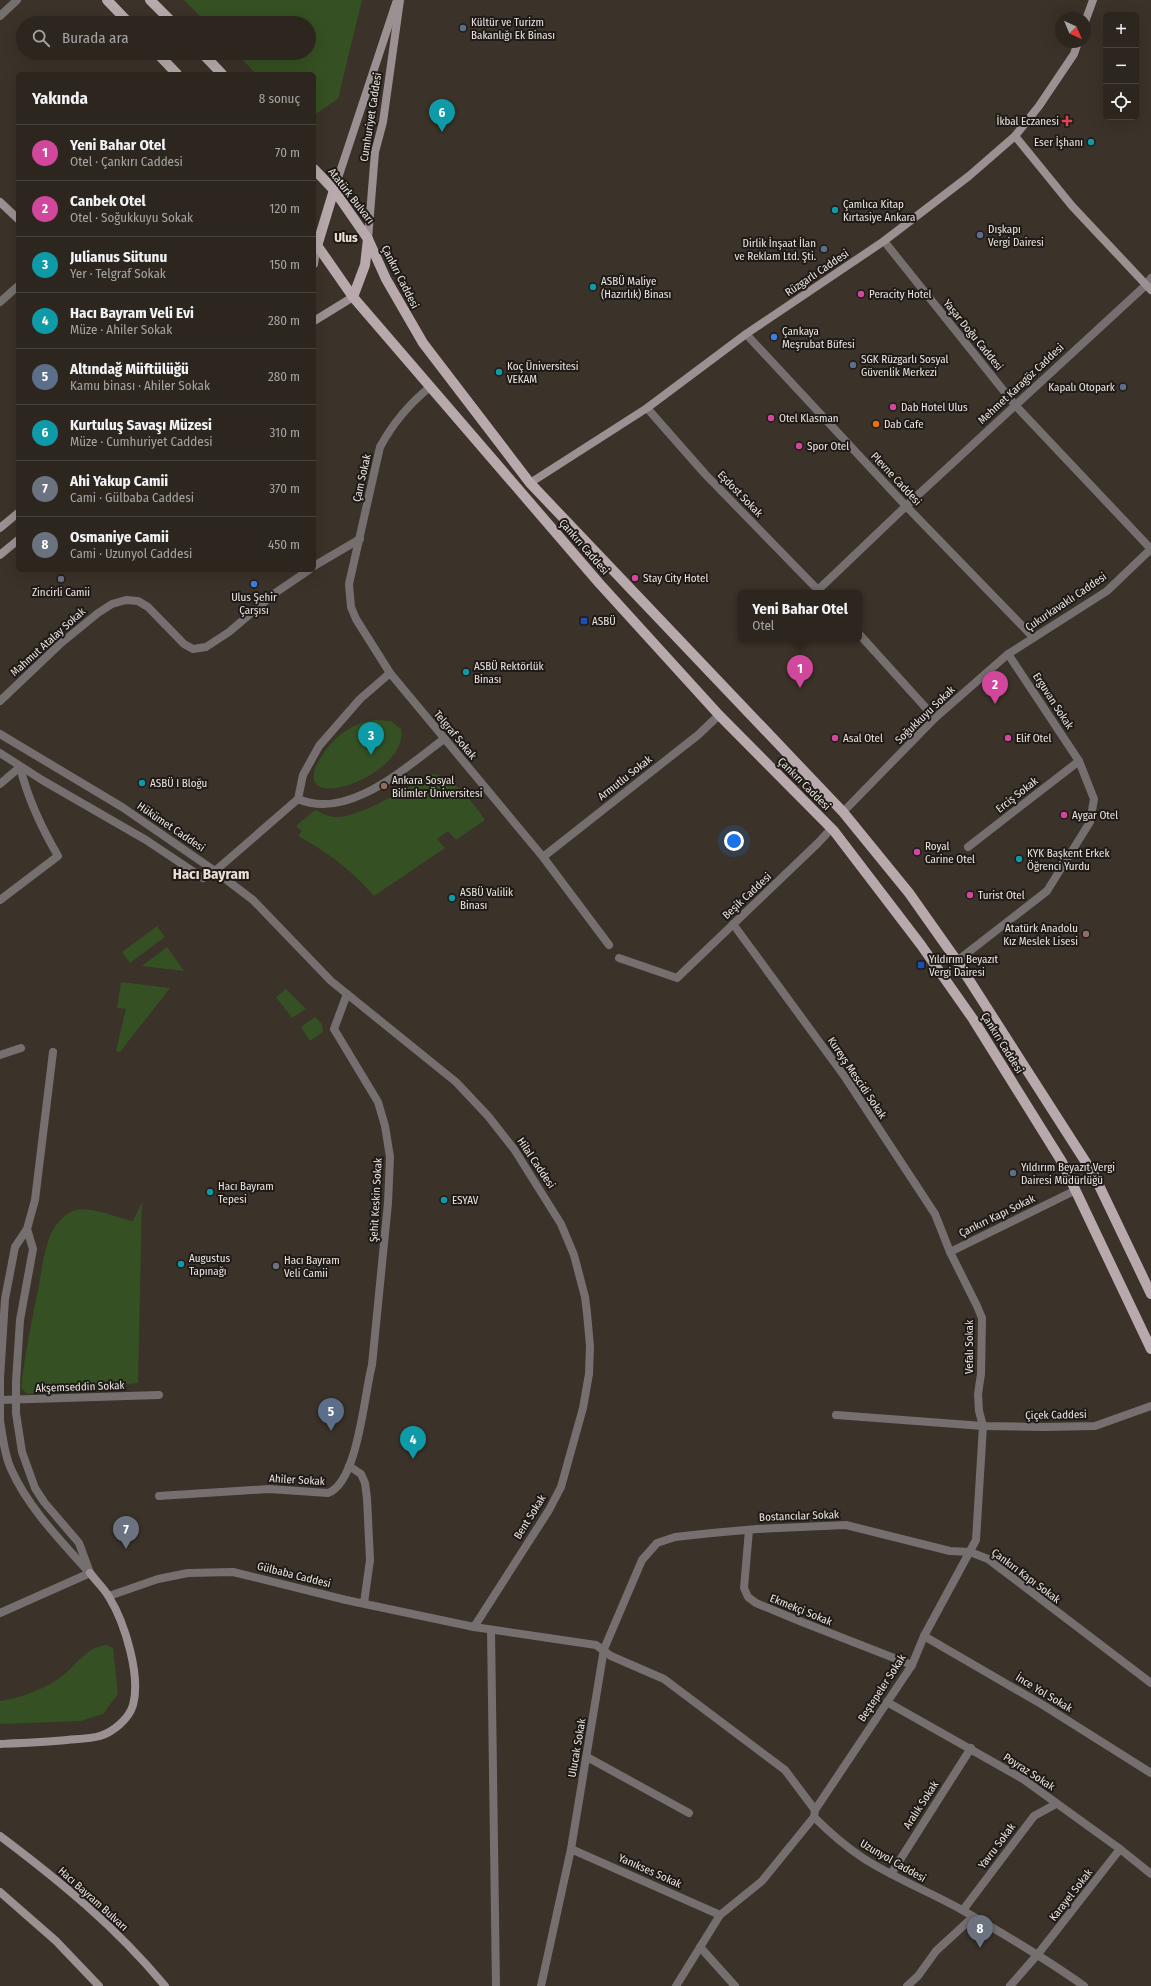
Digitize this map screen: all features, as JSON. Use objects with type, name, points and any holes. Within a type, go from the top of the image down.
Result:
[{"type":"main road","points":[[107,0],[122,16]]},
{"type":"main road","points":[[150,0],[166,16]]},
{"type":"main road","points":[[164,60],[175,72]]},
{"type":"main road","points":[[209,60],[220,72]]},
{"type":"main road","name":"Atatürk Bulvarı","points":[[316,171],[334,190],[368,239]]},
{"type":"main road","points":[[316,240],[334,190]]},
{"type":"main road","points":[[353,297],[365,265],[368,239]]},
{"type":"main road","name":"Çankırı Caddesi","points":[[368,239],[386,279],[416,332],[530,483],[709,673],[843,812],[909,893],[957,961],[1094,1175],[1151,1294]]},
{"type":"main road","points":[[316,244],[353,297]]},
{"type":"main road","name":"Çankırı Caddesi","points":[[353,297],[594,577],[719,715],[832,829],[921,945],[973,1019],[1062,1162],[1151,1349]]},
{"type":"street","points":[[0,16],[17,0]]},
{"type":"street","name":"Cumhuriyet Caddesi","points":[[334,190],[397,0]]},
{"type":"street","name":"Cumhuriyet Caddesi","points":[[368,239],[375,152],[382,122],[400,0]]},
{"type":"street","points":[[1089,12],[1093,0]]},
{"type":"street","name":"Rüzgarlı Caddesi","points":[[530,483],[646,408],[746,334],[884,241],[969,176],[1015,136],[1039,106],[1074,54],[1076,48]]},
{"type":"street","points":[[1015,136],[1072,206],[1148,288]]},
{"type":"street","points":[[0,202],[16,218]]},
{"type":"street","name":"Yaşar Doğu Caddesi","points":[[884,241],[1015,405],[1151,549]]},
{"type":"street","name":"Mehmet Karagöz Caddesi","points":[[821,590],[906,506],[1015,405],[1148,288],[1151,278]]},
{"type":"street","points":[[0,302],[16,288]]},
{"type":"street","points":[[316,320],[353,297]]},
{"type":"street","name":"Plevne Caddesi","points":[[746,334],[906,506],[1033,637]]},
{"type":"street","name":"Çam Sokak","points":[[360,539],[380,447],[408,406],[430,387]]},
{"type":"street","name":"Eşdost Sokak","points":[[646,408],[704,474],[819,590]]},
{"type":"street","points":[[0,528],[16,515]]},
{"type":"street","points":[[316,565],[360,539]]},
{"type":"street","name":"Telgraf Sokak","points":[[360,539],[349,584],[351,607],[356,619],[390,673],[543,857],[609,945]]},
{"type":"street","points":[[0,555],[16,542]]},
{"type":"street","name":"Çukurkavaklı Caddesi","points":[[1008,654],[1107,591],[1151,549]]},
{"type":"street","name":"Mahmut Atalay Sokak","points":[[0,701],[60,644],[98,612],[112,604],[126,600],[138,601],[148,607],[184,644],[193,649],[206,648],[229,632],[275,593],[306,572]]},
{"type":"street","points":[[862,637],[935,718]]},
{"type":"street","name":"Soğukkuyu Sokak","points":[[843,812],[935,718],[1008,654]]},
{"type":"street","name":"Erguvan Sokak","points":[[957,961],[1047,891],[1090,822],[1094,799],[1079,761],[1008,654]]},
{"type":"street","points":[[215,871],[298,799],[303,775],[319,746],[360,699],[390,673]]},
{"type":"street","name":"Armutlu Sokak","points":[[543,857],[698,735],[719,715]]},
{"type":"street","name":"Hükümet Caddesi","points":[[0,734],[122,807],[215,871],[253,900],[293,943],[347,994]]},
{"type":"street","points":[[298,799],[313,804],[322,805],[345,801],[359,796],[401,770],[444,739]]},
{"type":"street","points":[[0,753],[20,767],[146,840],[203,878]]},
{"type":"street","name":"Erciş Sokak","points":[[968,847],[1079,761]]},
{"type":"street","points":[[0,784],[20,767]]},
{"type":"street","points":[[0,900],[58,856],[38,819],[26,792],[20,767]]},
{"type":"street","name":"Beşik Caddesi","points":[[619,958],[677,978],[832,829]]},
{"type":"street","name":"Kureyş Mescidi Sokak","points":[[734,924],[845,1077],[935,1214],[950,1252]]},
{"type":"street","name":"Şehit Keskin Sokak","points":[[347,994],[334,1029],[378,1102],[385,1126],[390,1157],[388,1203],[378,1303]]},
{"type":"street","name":"Hilal Caddesi","points":[[347,994],[379,1018],[456,1082],[488,1116],[514,1149],[555,1212],[574,1255],[585,1297],[590,1346],[589,1374],[583,1408]]},
{"type":"street","points":[[0,1055],[21,1048]]},
{"type":"street","points":[[0,1744],[71,1740],[100,1736],[113,1729],[127,1717],[132,1705],[135,1687],[133,1669],[124,1629],[109,1596],[38,1513],[20,1485],[11,1469],[7,1456],[0,1420],[0,1372],[6,1299],[15,1248],[27,1229],[35,1200],[53,1052]]},
{"type":"street","name":"Çankırı Kapı Sokak","points":[[950,1252],[1076,1190]]},
{"type":"street","points":[[27,1229],[33,1249],[20,1320],[16,1400],[18,1436],[30,1475],[44,1502],[79,1543],[90,1573]]},
{"type":"street","name":"Vefalı Sokak","points":[[950,1252],[982,1318],[981,1374],[978,1394],[979,1411],[983,1426]]},
{"type":"street","name":"Ahiler Sokak","points":[[159,1496],[269,1489],[328,1493],[335,1490],[344,1478],[358,1439],[367,1382],[372,1365],[378,1303]]},
{"type":"street","name":"Akşemseddin Sokak","points":[[1,1400],[159,1395]]},
{"type":"street","name":"Çiçek Caddesi","points":[[836,1415],[983,1426],[1095,1426],[1151,1406]]},
{"type":"street","name":"Bent Sokak","points":[[474,1627],[552,1504],[561,1487],[583,1408]]},
{"type":"street","points":[[970,1552],[976,1540],[983,1426]]},
{"type":"street","points":[[349,1466],[361,1474],[365,1483],[367,1498],[370,1560],[364,1603]]},
{"type":"street","name":"Bostancılar Sokak","points":[[675,1537],[748,1530],[846,1525],[950,1551],[970,1552]]},
{"type":"street","name":"Ekmekçi Sokak","points":[[748,1530],[744,1588],[748,1597],[756,1603],[912,1665]]},
{"type":"street","name":"Ulucak Sokak","points":[[541,1986],[571,1849],[604,1649],[642,1560],[657,1543],[675,1537]]},
{"type":"street","name":"Çankırı Kapı Sokak","points":[[970,1552],[988,1560],[1151,1684]]},
{"type":"street","name":"Beştepeler Sokak","points":[[676,1986],[720,1915],[762,1881],[814,1813],[912,1665],[924,1636],[970,1552]]},
{"type":"street","name":"Gülbaba Caddesi","points":[[109,1596],[158,1579],[188,1573],[233,1572],[474,1627],[596,1645],[604,1649]]},
{"type":"street","points":[[0,1613],[90,1573]]},
{"type":"street","points":[[491,1630],[496,1986]]},
{"type":"street","name":"İnce Yol Sokak","points":[[924,1636],[1043,1705],[1151,1773]]},
{"type":"street","name":"Uzunyol Caddesi","points":[[604,1649],[611,1656],[664,1679],[785,1770],[814,1813],[831,1834],[862,1857],[891,1874],[963,1910],[1038,1954],[1084,1986]]},
{"type":"street","name":"Poyraz Sokak","points":[[887,1702],[971,1748],[1023,1779],[1046,1794],[1056,1804],[1120,1849],[1151,1874]]},
{"type":"street","name":"Aralık Sokak","points":[[891,1874],[971,1748]]},
{"type":"street","points":[[587,1757],[689,1813]]},
{"type":"street","name":"Yavru Sokak","points":[[963,1910],[1034,1816],[1056,1804]]},
{"type":"street","name":"Hacı Bayram Bulvarı","points":[[0,1836],[88,1905],[141,1957],[165,1986]]},
{"type":"street","name":"Yanıkses Sokak","points":[[571,1849],[720,1915]]},
{"type":"street","name":"Karayel Sokak","points":[[1010,1986],[1038,1954],[1120,1849]]},
{"type":"street","points":[[0,1892],[56,1941],[99,1986]]},
{"type":"street","points":[[907,1986],[918,1976],[936,1951],[973,1917]]},
{"type":"street","points":[[700,1946],[735,1986]]},
{"type":"green space","points":[[184,0],[362,0],[338,99],[316,114],[316,72],[254,72],[243,60],[316,60],[316,16],[200,16]]},
{"type":"green space","points":[[374,720],[391,721],[401,729],[398,747],[386,763],[368,776],[348,785],[330,788],[317,785],[314,774],[323,754],[333,741],[345,731],[358,724]]},
{"type":"green space","points":[[432,774],[440,776],[455,785],[469,799],[485,820],[456,840],[448,831],[437,839],[445,848],[374,896],[339,862],[298,836],[302,831],[296,826],[315,810],[333,817],[347,816],[371,807]]},
{"type":"green space","points":[[157,926],[165,937],[130,963],[122,952]]},
{"type":"green space","points":[[167,947],[184,971],[142,966]]},
{"type":"green space","points":[[121,982],[170,988],[120,1052],[116,1051],[126,1009],[117,1008]]},
{"type":"green space","points":[[286,989],[306,1009],[292,1018],[276,997]]},
{"type":"green space","points":[[315,1017],[322,1024],[323,1032],[310,1041],[301,1027]]},
{"type":"green space","points":[[142,1202],[138,1383],[27,1394],[21,1387],[29,1336],[44,1259],[53,1230],[61,1219],[68,1213],[82,1209],[96,1211],[133,1221]]},
{"type":"green space","points":[[106,1645],[113,1648],[118,1694],[103,1714],[81,1721],[0,1724],[0,1701],[16,1698],[48,1685],[66,1673],[87,1653],[99,1646]]},
{"type":"place","name":"Kültür ve Turizm Bakanlığı Ek Binası","points":[[463,28]]},
{"type":"place","name":"İkbal Eczanesi","points":[[1067,121]]},
{"type":"place","name":"Kurtuluş Savaşı Müzesi","points":[[442,132]]},
{"type":"place","name":"Eser İşhanı","points":[[1091,142]]},
{"type":"place","name":"Çamlıca Kitap Kırtasiye Ankara","points":[[835,210]]},
{"type":"place","name":"Dışkapı Vergi Dairesi","points":[[980,235]]},
{"type":"place","name":"Dirlik İnşaat İlan ve Reklam Ltd. Şti.","points":[[824,249]]},
{"type":"place","name":"ASBÜ Maliye (Hazırlık) Binası","points":[[593,287]]},
{"type":"place","name":"Peracity Hotel","points":[[861,294]]},
{"type":"place","name":"Çankaya Meşrubat Büfesi","points":[[774,337]]},
{"type":"place","name":"SGK Rüzgarlı Sosyal Güvenlik Merkezi","points":[[853,365]]},
{"type":"place","name":"Koç Üniversitesi VEKAM","points":[[499,372]]},
{"type":"place","name":"Kapalı Otopark","points":[[1123,387]]},
{"type":"place","name":"Dab Hotel Ulus","points":[[893,407]]},
{"type":"place","name":"Otel Klasman","points":[[771,418]]},
{"type":"place","name":"Dab Cafe","points":[[876,424]]},
{"type":"place","name":"Spor Otel","points":[[799,446]]},
{"type":"place","name":"Stay City Hotel","points":[[635,578]]},
{"type":"place","name":"Zincirli Camii","points":[[61,579]]},
{"type":"place","name":"Ulus Şehir Çarşısı","points":[[254,584]]},
{"type":"place","name":"ASBÜ","points":[[584,621]]},
{"type":"place","name":"ASBÜ Rektörlük Binası","points":[[466,672]]},
{"type":"place","name":"Yeni Bahar Otel","points":[[800,688]]},
{"type":"place","name":"Canbek Otel","points":[[995,704]]},
{"type":"place","name":"Asal Otel","points":[[835,738]]},
{"type":"place","name":"Elif Otel","points":[[1008,738]]},
{"type":"place","name":"Julianus Sütunu","points":[[371,755]]},
{"type":"place","name":"ASBÜ I Bloğu","points":[[142,783]]},
{"type":"place","name":"Ankara Sosyal Bilimler Üniversitesi","points":[[384,786]]},
{"type":"place","name":"Aygar Otel","points":[[1064,815]]},
{"type":"place","name":"Royal Carine Otel","points":[[917,852]]},
{"type":"place","name":"KYK Başkent Erkek Öğrenci Yurdu","points":[[1019,859]]},
{"type":"place","name":"Turist Otel","points":[[970,895]]},
{"type":"place","name":"ASBÜ Valilik Binası","points":[[452,898]]},
{"type":"place","name":"Atatürk Anadolu Kız Meslek Lisesi","points":[[1086,934]]},
{"type":"place","name":"Yıldırım Beyazıt Vergi Dairesi","points":[[921,965]]},
{"type":"place","name":"Yıldırım Beyazıt Vergi Dairesi Müdürlüğü","points":[[1013,1173]]},
{"type":"place","name":"Hacı Bayram Tepesi","points":[[210,1192]]},
{"type":"place","name":"ESYAV","points":[[444,1200]]},
{"type":"place","name":"Augustus Tapınağı","points":[[181,1264]]},
{"type":"place","name":"Hacı Bayram Veli Camii","points":[[276,1266]]},
{"type":"place","name":"Altındağ Müftülüğü","points":[[331,1431]]},
{"type":"place","name":"Hacı Bayram Veli Evi","points":[[413,1459]]},
{"type":"place","name":"Ahi Yakup Camii","points":[[126,1549]]},
{"type":"place","name":"Osmaniye Camii","points":[[980,1948]]},
{"type":"district","name":"Ulus","points":[[346,237]]},
{"type":"district","name":"Hacı Bayram","points":[[211,874]]}]
